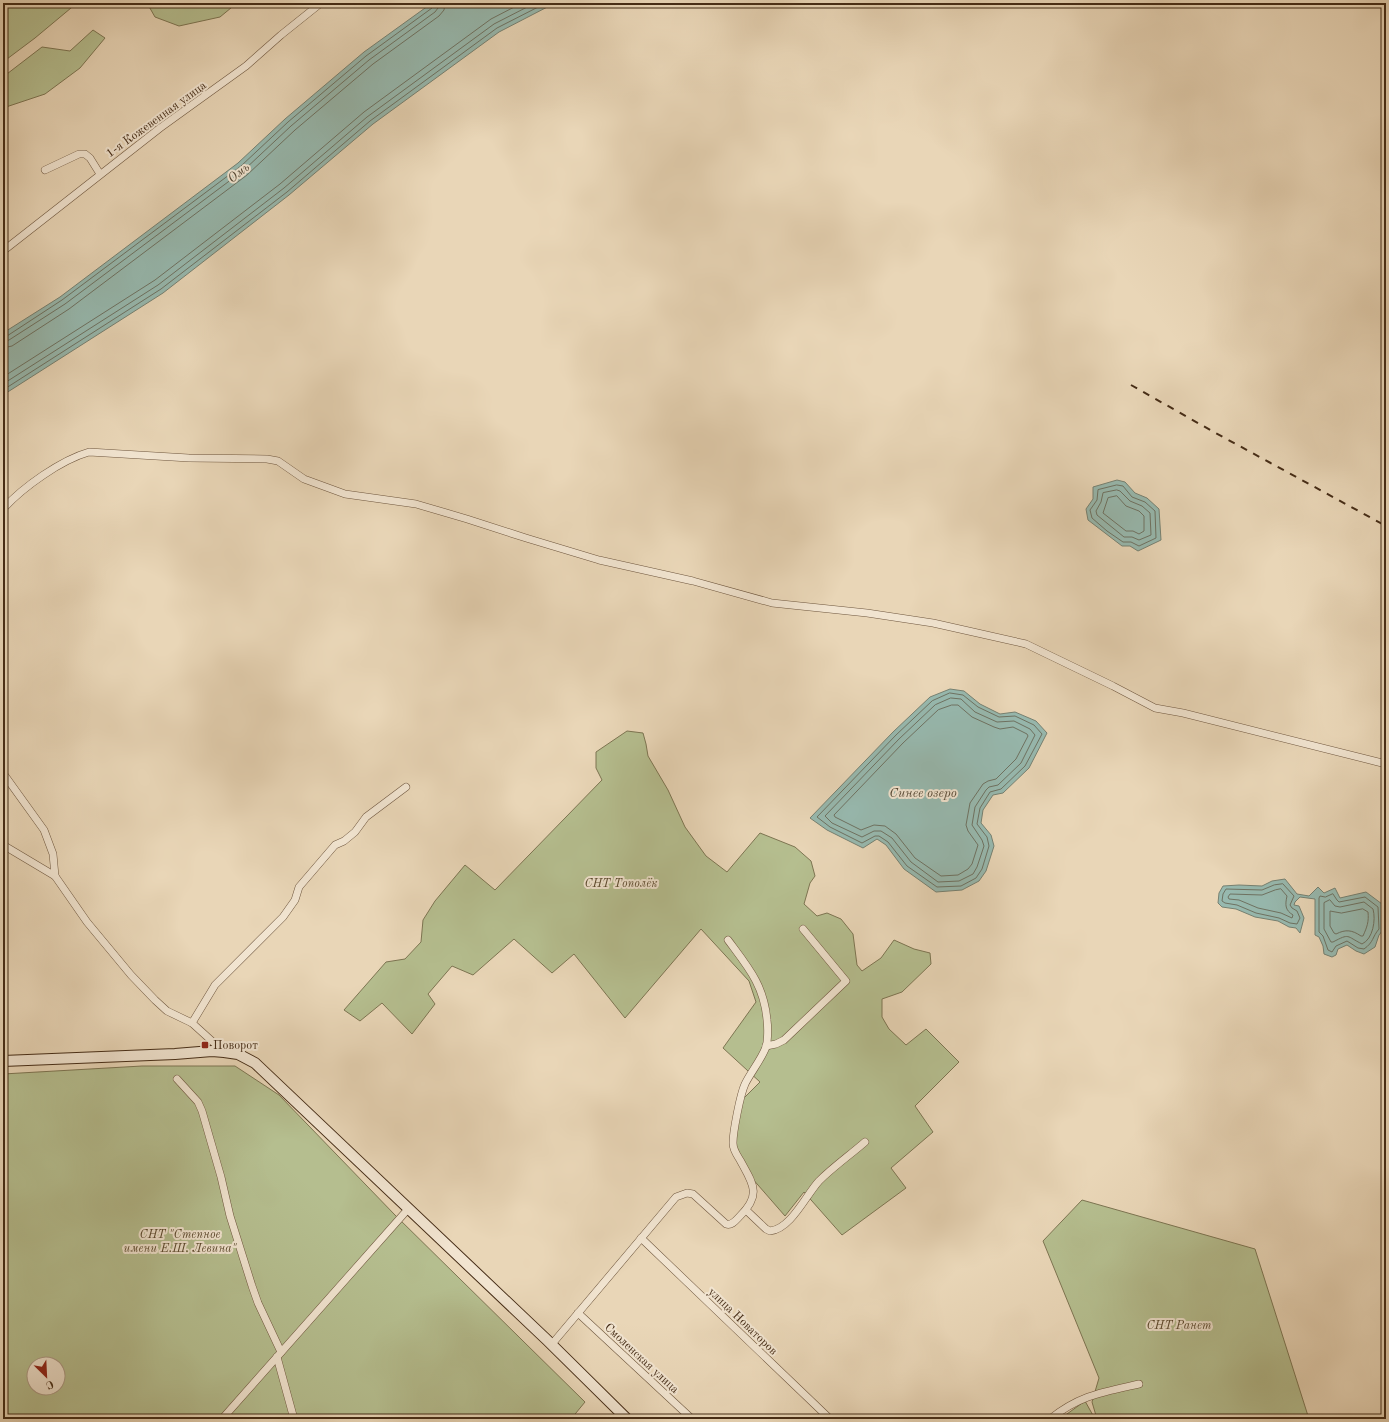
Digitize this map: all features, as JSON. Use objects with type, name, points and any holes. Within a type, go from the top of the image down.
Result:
[{"type":"street","name":"1-я Кожевенная улица","points":[[3,251],[184,110],[231,78],[321,3]]},
{"type":"street","points":[[45,170],[79,154],[85,154],[90,158],[100,174]]},
{"type":"street","points":[[3,509],[32,484],[57,466],[77,455],[89,452],[189,458],[267,459],[278,461],[304,479],[345,494],[416,504],[467,518],[599,560],[693,581],[772,603],[902,618],[1026,644],[1106,682],[1156,708],[1183,712],[1386,764]]},
{"type":"street","points":[[3,773],[44,830],[53,854],[55,876]]},
{"type":"street","points":[[192,1023],[215,985],[283,917],[295,900],[299,887],[335,845],[344,841],[355,832],[366,817],[406,787]]},
{"type":"street","points":[[3,845],[55,876],[87,922],[154,1000],[167,1010],[192,1023],[224,1052]]},
{"type":"street","points":[[766,1046],[776,1044],[784,1040],[846,981],[803,929]]},
{"type":"street","points":[[552,1344],[676,1197],[681,1194],[693,1194],[729,1225],[734,1223],[751,1203],[754,1196],[754,1188],[735,1152],[733,1143],[745,1085],[766,1046],[767,1022],[765,1001],[760,987],[750,969],[728,940]]},
{"type":"street","points":[[3,1061],[224,1052],[238,1054],[254,1063],[410,1208],[552,1344],[627,1419]]},
{"type":"street","points":[[177,1079],[198,1102],[202,1111],[221,1177],[230,1216],[252,1286],[279,1355],[294,1419]]},
{"type":"street","points":[[746,1210],[766,1229],[770,1231],[780,1228],[791,1218],[819,1181],[865,1142]]},
{"type":"street","points":[[222,1419],[410,1208]]},
{"type":"street","name":"улица Новаторов","points":[[641,1238],[830,1419]]},
{"type":"street","name":"Смоленская улица","points":[[578,1313],[692,1419]]},
{"type":"street","points":[[1050,1419],[1064,1408],[1083,1398],[1139,1384]]},
{"type":"green space","points":[[3,3],[77,3],[3,62]]},
{"type":"green space","points":[[147,3],[237,3],[220,17],[179,26],[155,17]]},
{"type":"green space","points":[[93,30],[105,38],[80,68],[45,94],[3,108],[3,77],[42,47],[70,51]]},
{"type":"green space","name":"СНТ Тополёк","points":[[627,731],[643,733],[648,756],[668,790],[685,827],[706,856],[727,872],[760,833],[795,847],[811,861],[815,876],[810,883],[804,904],[817,916],[827,913],[841,919],[853,934],[857,965],[862,971],[881,958],[894,940],[914,949],[930,953],[931,964],[902,992],[882,999],[882,1017],[889,1029],[906,1045],[926,1029],[959,1062],[915,1106],[933,1132],[891,1168],[906,1188],[842,1235],[804,1192],[785,1216],[751,1177],[734,1142],[743,1099],[760,1082],[723,1048],[756,1002],[749,981],[701,929],[625,1018],[574,954],[552,973],[514,939],[473,975],[452,966],[428,994],[435,1004],[412,1034],[382,1003],[360,1021],[344,1010],[386,962],[405,959],[421,942],[423,920],[435,901],[465,865],[495,890],[602,780],[596,768],[596,752]]},
{"type":"green space","name":"СНТ \"Степное имени Е.Ш. Левина\"","points":[[142,1066],[235,1066],[279,1095],[395,1215],[585,1402],[571,1419],[3,1419],[3,1074]]},
{"type":"green space","name":"СНТ Ранет","points":[[1082,1200],[1255,1249],[1309,1419],[1097,1419],[1092,1402],[1099,1378],[1043,1241]]},
{"type":"green space","points":[[1085,1401],[1095,1419],[1060,1419]]},
{"type":"water","name":"Омь","points":[[432,3],[555,3],[499,32],[373,124],[289,195],[163,293],[3,395],[3,333],[60,297],[238,163],[285,119],[364,52]]},
{"type":"water","points":[[1117,480],[1125,482],[1135,493],[1147,498],[1159,509],[1161,540],[1138,551],[1130,546],[1122,546],[1088,520],[1086,509],[1093,499],[1093,487]]},
{"type":"water","name":"Синее озеро","points":[[950,689],[964,691],[980,704],[1000,714],[1015,712],[1036,721],[1047,733],[1029,768],[1003,793],[993,795],[983,810],[981,823],[991,835],[994,846],[986,871],[979,881],[962,890],[936,892],[904,869],[886,845],[877,839],[863,848],[827,830],[810,818],[893,732],[930,697]]},
{"type":"water","points":[[1285,879],[1297,894],[1309,896],[1318,887],[1324,893],[1335,888],[1340,898],[1366,892],[1382,904],[1383,930],[1379,935],[1375,947],[1364,954],[1347,945],[1338,949],[1336,955],[1332,957],[1324,954],[1323,946],[1319,937],[1315,935],[1315,899],[1300,897],[1295,902],[1294,905],[1299,906],[1304,918],[1300,933],[1296,928],[1289,927],[1278,921],[1255,917],[1236,909],[1222,907],[1218,903],[1219,893],[1223,886],[1262,886],[1272,881]]},
{"type":"railway","points":[[1131,385],[1386,526]]},
{"type":"place","name":"Поворот","points":[[205,1045]]}]
